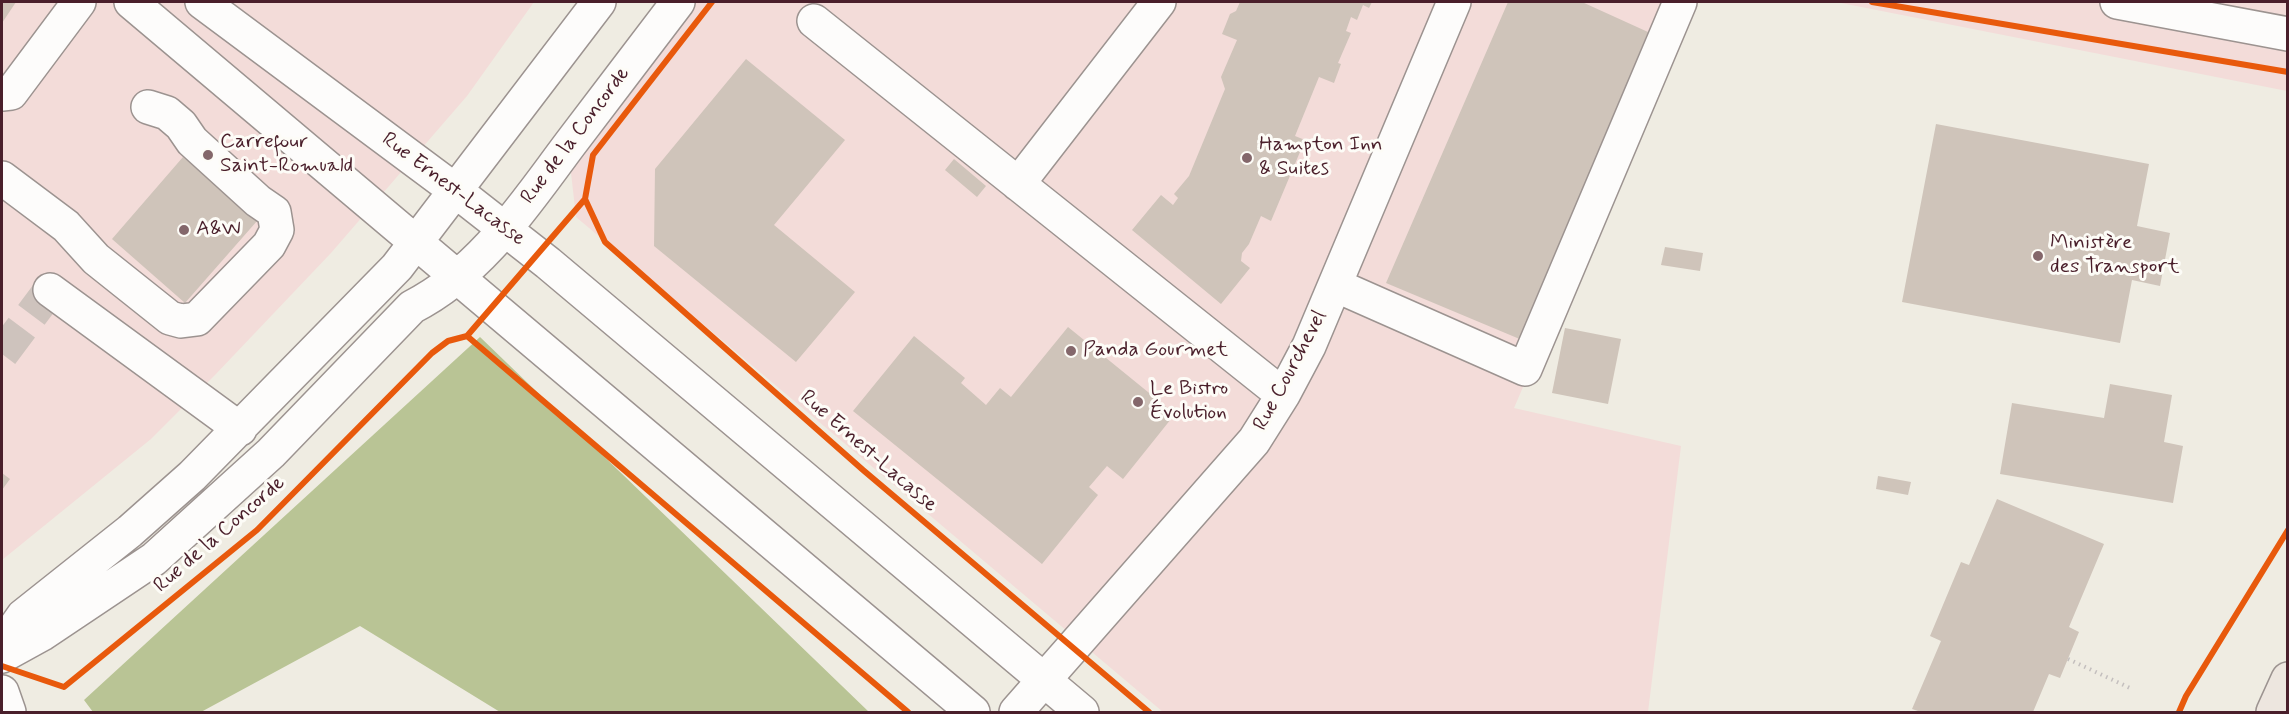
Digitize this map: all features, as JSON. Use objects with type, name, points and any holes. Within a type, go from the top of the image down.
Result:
[{"type":"main road","points":[[2273,712],[2288,679]]},
{"type":"street","points":[[2,94],[11,93],[79,2]]},
{"type":"street","points":[[130,2],[973,712]]},
{"type":"street","name":"Rue Ernest-Lacasse","points":[[202,2],[506,230],[1082,712]]},
{"type":"street","points":[[2,646],[23,616],[130,531],[192,476],[397,267],[599,2]]},
{"type":"street","name":"Rue de la Concorde","points":[[2,656],[42,634],[154,559],[271,453],[412,307],[432,297],[457,277],[506,230],[678,2]]},
{"type":"street","points":[[1017,184],[1159,2]]},
{"type":"street","name":"Rue Courchevel","points":[[1016,712],[1254,441],[1283,395],[1309,346],[1454,2]]},
{"type":"street","points":[[1335,285],[1525,369],[1680,2]]},
{"type":"street","points":[[2117,2],[2288,34]]},
{"type":"street","points":[[814,21],[1283,395]]},
{"type":"street","points":[[2,178],[66,226],[96,259],[170,318],[181,321],[197,319],[269,245],[277,230],[274,212],[258,201],[192,141],[181,125],[168,113],[148,107]]},
{"type":"street","points":[[50,290],[240,429]]},
{"type":"street","points":[[2,692],[9,712]]},
{"type":"path","points":[[2068,659],[2130,688]]},
{"type":"shaded area","name":"Carrefour Saint-Romuald","points":[[2,2],[534,2],[467,96],[331,253],[215,375],[151,439],[2,560]]},
{"type":"shaded area","points":[[691,2],[1688,2],[1514,408],[1681,446],[1648,712],[1163,712],[576,217],[570,164]]},
{"type":"shaded area","points":[[1836,2],[2287,2],[2287,91]]},
{"type":"green space","points":[[480,337],[869,712],[500,712],[360,626],[201,712],[93,712],[84,700]]},
{"type":"building","points":[[2,2],[16,2],[2,23]]},
{"type":"building","name":"Hampton Inn & Suites","points":[[1240,2],[1372,2],[1369,8],[1363,5],[1357,20],[1351,17],[1346,31],[1351,33],[1338,63],[1341,64],[1334,83],[1319,77],[1295,136],[1305,140],[1271,221],[1261,216],[1249,244],[1242,253],[1241,261],[1250,268],[1221,304],[1132,230],[1161,195],[1173,205],[1178,198],[1174,194],[1189,176],[1225,89],[1221,77],[1237,40],[1222,34],[1230,14],[1236,11]]},
{"type":"building","points":[[1508,2],[1582,2],[1648,32],[1522,340],[1386,283]]},
{"type":"building","points":[[746,59],[845,140],[774,225],[855,292],[796,362],[654,246],[655,169]]},
{"type":"building","name":"Ministère des Transport","points":[[1936,124],[2149,164],[2137,226],[2170,233],[2160,286],[2132,280],[2120,343],[1902,302]]},
{"type":"building","name":"A&W","points":[[183,157],[257,221],[185,303],[112,239]]},
{"type":"building","points":[[954,159],[986,186],[977,197],[945,170]]},
{"type":"building","points":[[1665,247],[1703,253],[1700,271],[1661,265]]},
{"type":"building","points":[[1068,327],[1175,414],[1123,479],[1107,466],[1089,487],[1098,495],[1042,564],[853,411],[914,336],[965,378],[961,383],[986,405],[1000,388],[1011,397]]},
{"type":"building","points":[[1565,328],[1621,339],[1608,404],[1552,393]]},
{"type":"building","points":[[2110,384],[2172,395],[2164,442],[2183,446],[2173,503],[2000,474],[2012,403],[2104,418]]},
{"type":"building","points":[[2,473],[10,479],[2,490]]},
{"type":"building","points":[[1878,476],[1911,482],[1908,495],[1876,489]]},
{"type":"building","points":[[1997,499],[2104,544],[2069,627],[2079,632],[2060,678],[2049,674],[2033,712],[1921,712],[1912,709],[1941,641],[1930,636],[1961,562],[1969,565]]},
{"type":"tunnel","points":[[2,354],[50,290]]},
{"type":"cycle path","points":[[467,336],[585,199],[593,155],[712,2]]},
{"type":"cycle path","points":[[1872,2],[2288,72]]},
{"type":"cycle path","points":[[585,199],[605,242],[863,470],[1149,712]]},
{"type":"cycle path","points":[[467,336],[908,712]]},
{"type":"cycle path","points":[[2,666],[64,687],[257,530],[432,353],[448,341],[467,336]]},
{"type":"cycle path","points":[[2179,712],[2186,696],[2288,530]]},
{"type":"place","name":"Carrefour Saint-Romuald","points":[[208,155]]},
{"type":"place","name":"Hampton Inn & Suites","points":[[1247,158]]},
{"type":"place","name":"A&W","points":[[184,230]]},
{"type":"place","name":"Ministère des Transport","points":[[2038,256]]},
{"type":"place","name":"Panda Gourmet","points":[[1071,351]]},
{"type":"place","name":"Le Bistro Évolution","points":[[1138,402]]}]
